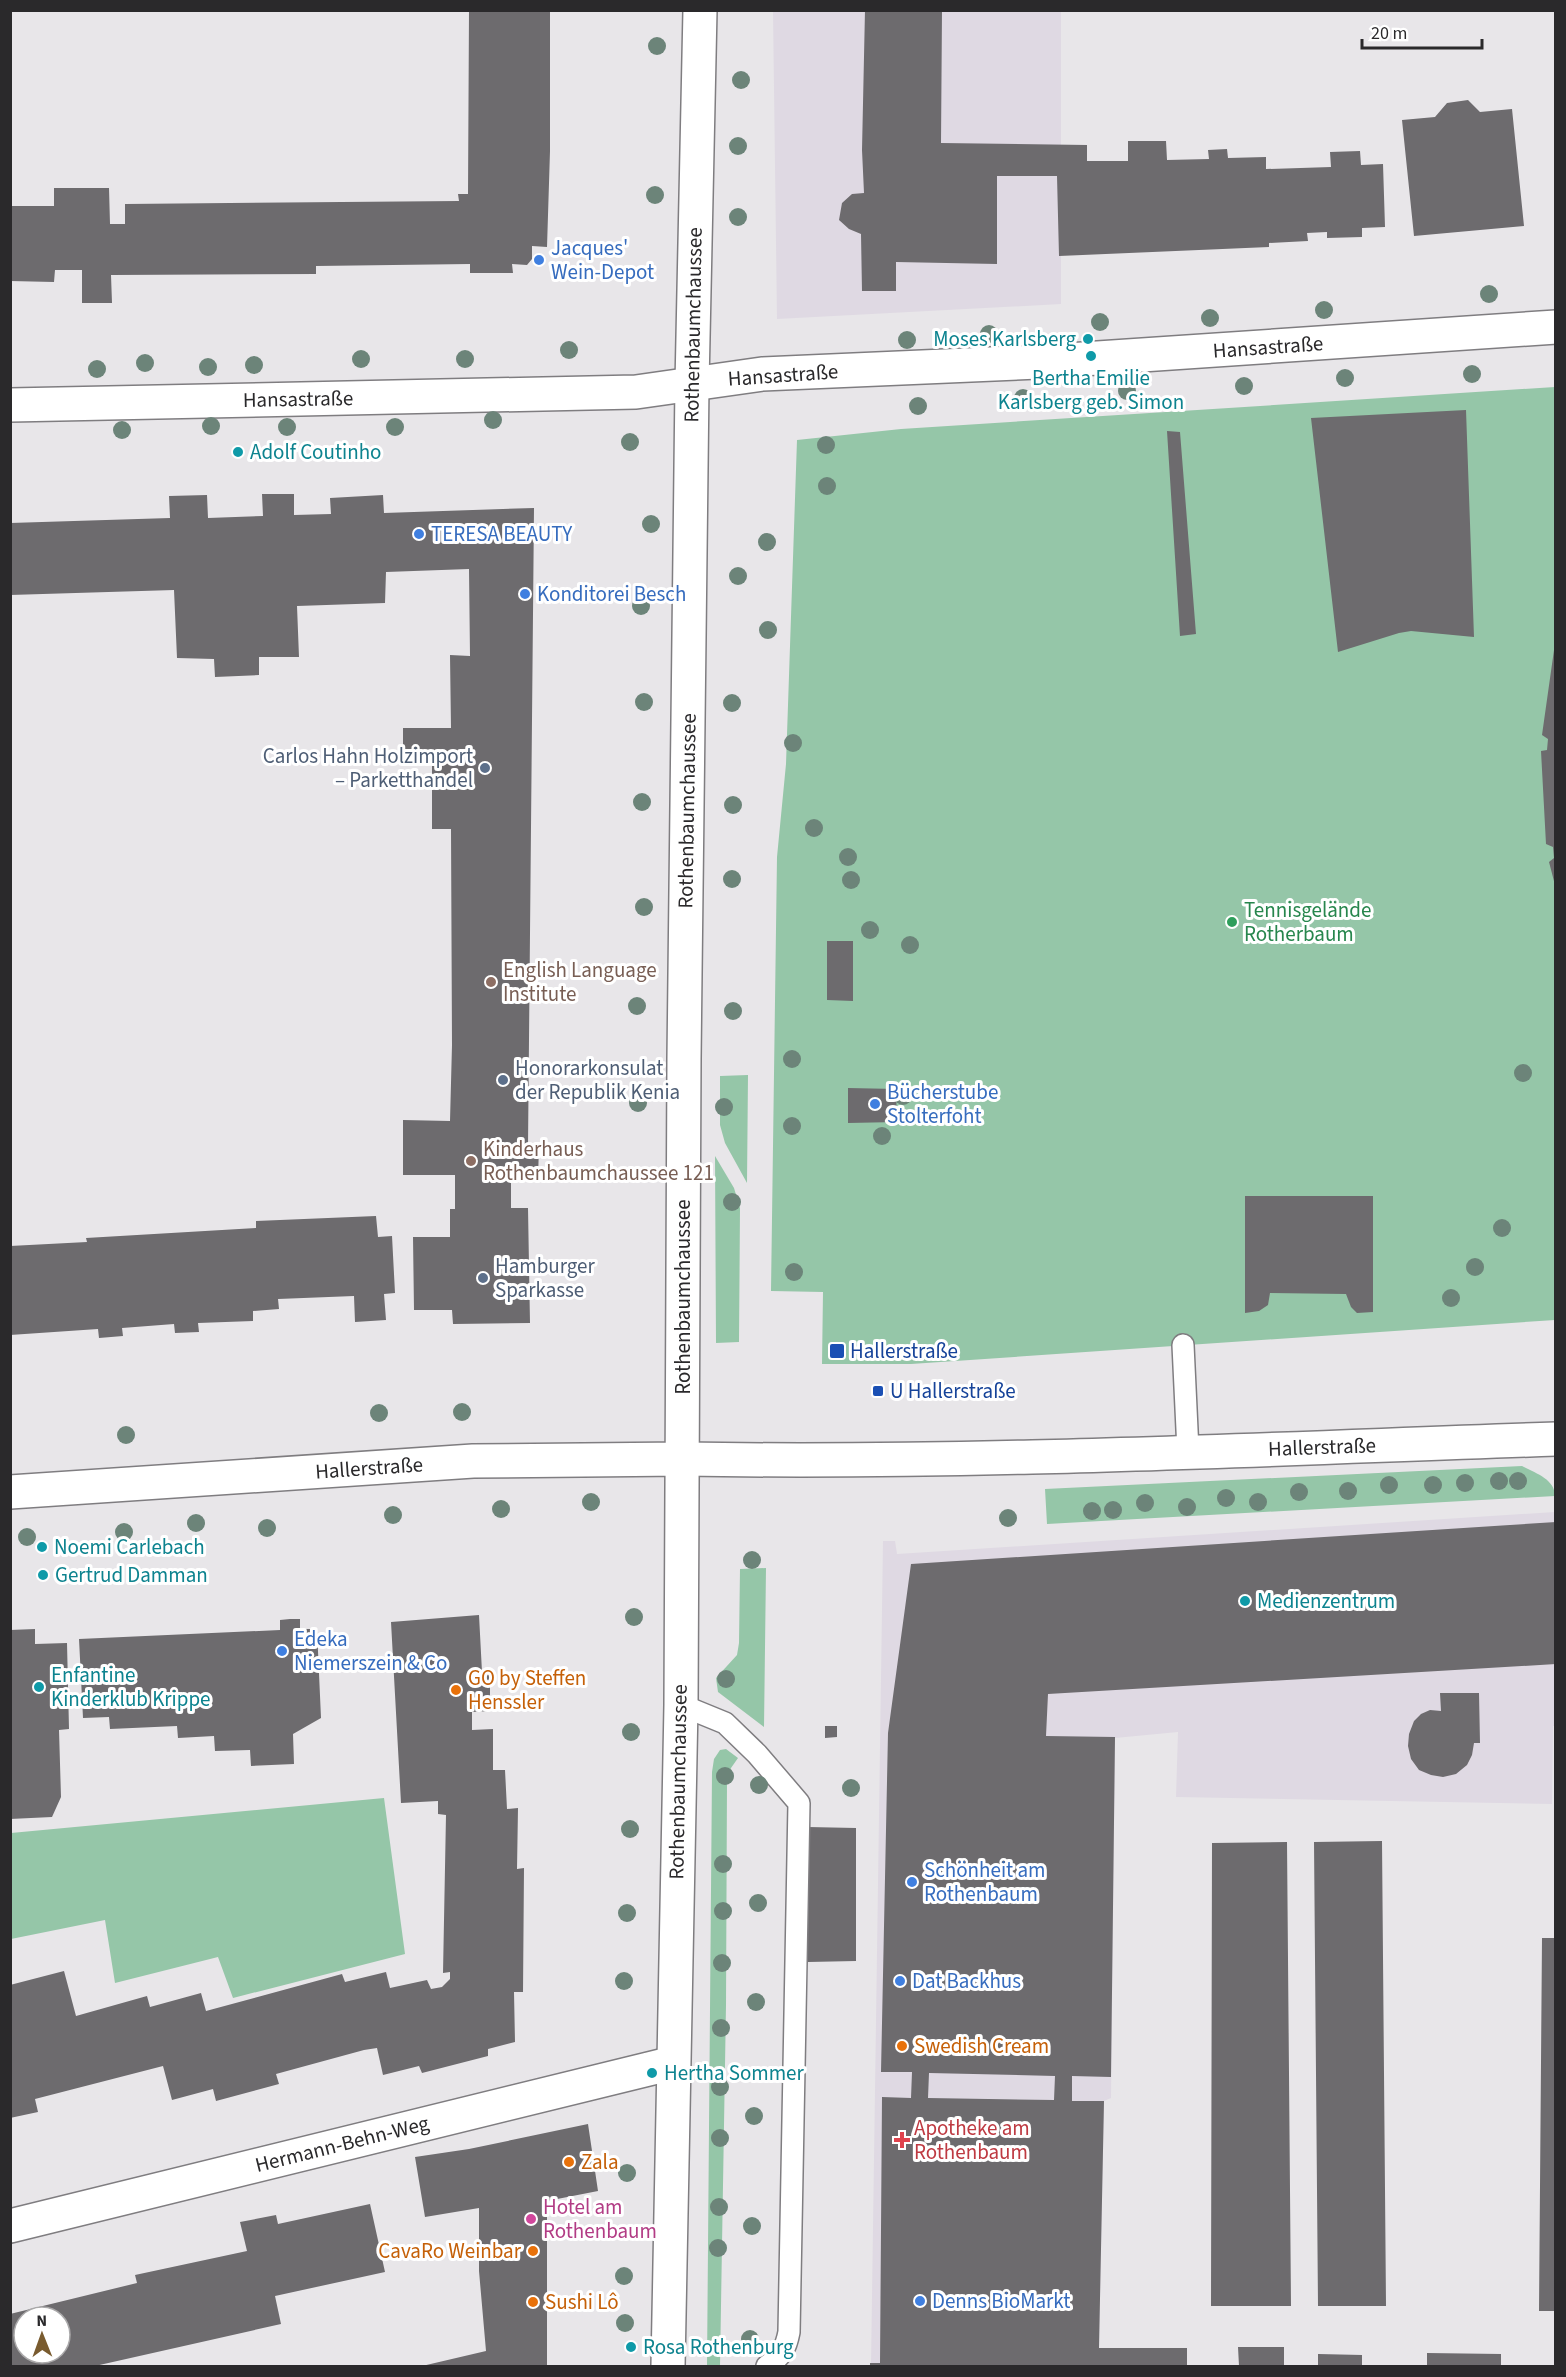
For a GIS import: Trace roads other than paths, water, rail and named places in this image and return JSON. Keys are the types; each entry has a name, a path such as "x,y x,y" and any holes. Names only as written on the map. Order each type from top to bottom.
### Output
{"street":[{"name":"Rothenbaumchaussee","path":"668,2367 681,1705 684,1059 692,384 700,10"},
{"name":"Hansastraße","path":"10,405 636,392 762,374 1038,362 1556,327"},
{"name":"Hallerstraße","path":"10,1492 473,1461 683,1459 791,1461 1556,1439"},
{"name":"Hermann-Behn-Weg","path":"10,2226 673,2063"}],"lane":[{"path":"1183,1345 1188,1451"},
{"path":"681,1705 725,1723 757,1754 799,1803 789,2332 786,2347 776,2360 766,2367"}],"place":[{"name":"Jacques' Wein-Depot","path":"539,260"},
{"name":"Moses Karlsberg","path":"1088,339"},
{"name":"Bertha Emilie Karlsberg geb. Simon","path":"1091,356"},
{"name":"Adolf Coutinho","path":"238,452"},
{"name":"TERESA BEAUTY","path":"419,534"},
{"name":"Konditorei Besch","path":"525,594"},
{"name":"Carlos Hahn Holzimport – Parketthandel","path":"485,768"},
{"name":"Tennisgelände Rotherbaum","path":"1232,922"},
{"name":"English Language Institute","path":"491,982"},
{"name":"Honorarkonsulat der Republik Kenia","path":"503,1080"},
{"name":"Bücherstube Stolterfoht","path":"875,1104"},
{"name":"Kinderhaus Rothenbaumchaussee 121","path":"471,1161"},
{"name":"Hamburger Sparkasse","path":"483,1278"},
{"name":"Hallerstraße","path":"837,1351"},
{"name":"U Hallerstraße","path":"878,1391"},
{"name":"Noemi Carlebach","path":"42,1547"},
{"name":"Gertrud Damman","path":"43,1575"},
{"name":"Medienzentrum","path":"1245,1601"},
{"name":"Edeka Niemerszein & Co","path":"282,1651"},
{"name":"Enfantine Kinderklub Krippe","path":"39,1687"},
{"name":"GO by Steffen Henssler","path":"456,1690"},
{"name":"Schönheit am Rothenbaum","path":"912,1882"},
{"name":"Dat Backhus","path":"900,1981"},
{"name":"Swedish Cream","path":"902,2046"},
{"name":"Hertha Sommer","path":"652,2073"},
{"name":"Apotheke am Rothenbaum","path":"902,2140"},
{"name":"Zala","path":"569,2162"},
{"name":"Hotel am Rothenbaum","path":"531,2219"},
{"name":"CavaRo Weinbar","path":"533,2251"},
{"name":"Denns BioMarkt","path":"920,2301"},
{"name":"Sushi Lô","path":"533,2302"},
{"name":"Rosa Rothenburg","path":"631,2347"}]}
